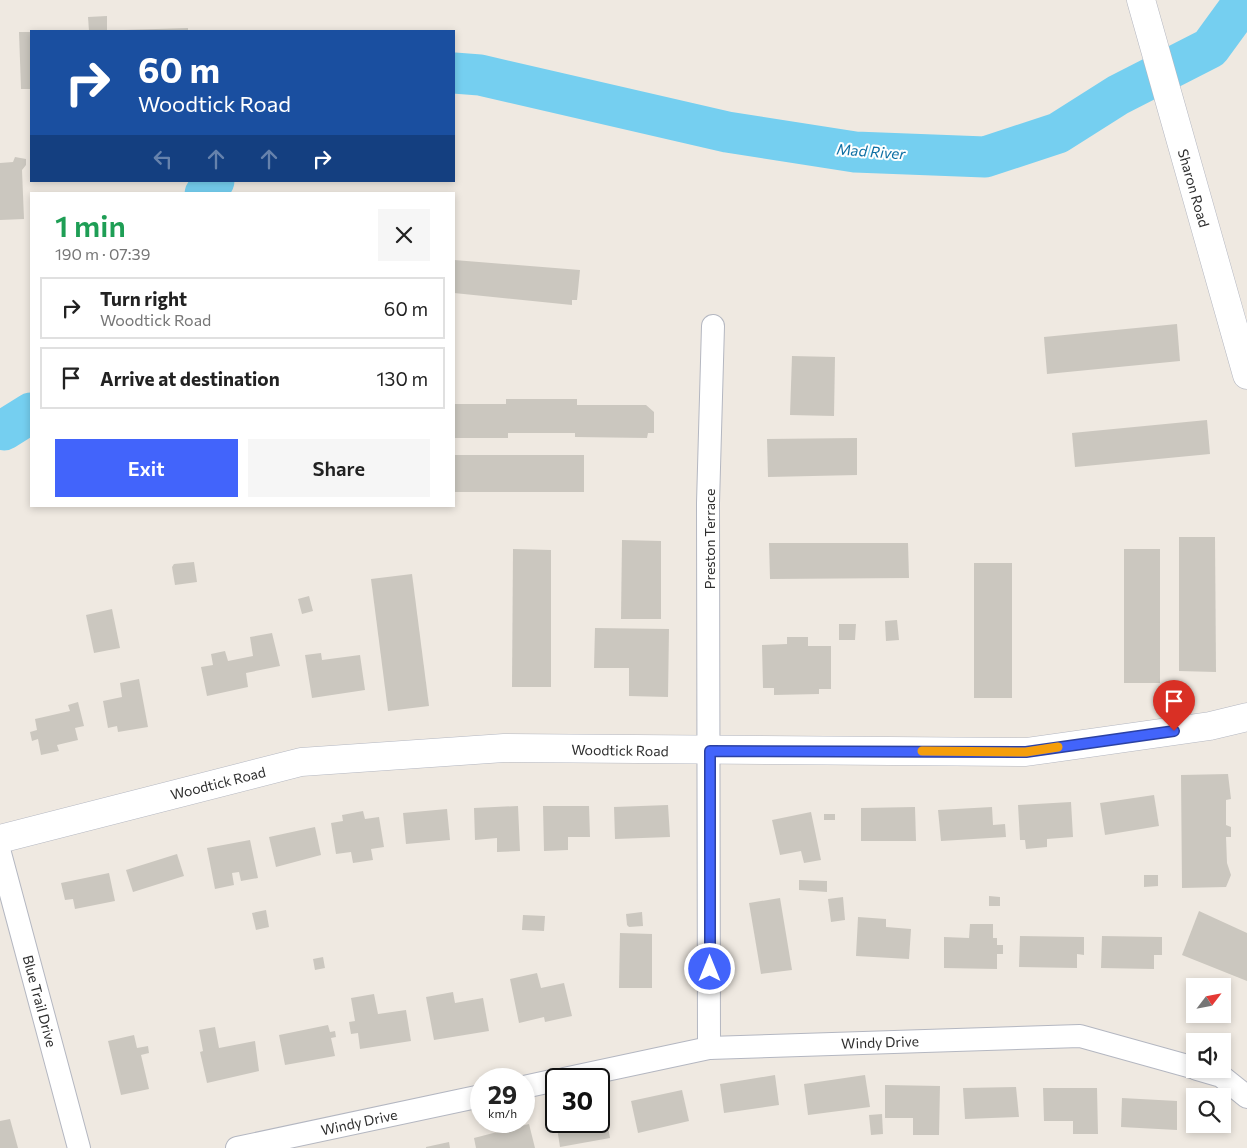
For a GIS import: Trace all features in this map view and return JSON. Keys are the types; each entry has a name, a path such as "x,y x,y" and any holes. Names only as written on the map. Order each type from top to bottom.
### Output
{"main road":[{"name":"Sharon Road","path":"1141,0 1169,105 1247,375"},
{"name":"Woodtick Road","path":"0,839 301,762 504,748 1026,752 1210,726 1247,717"}],"street":[{"name":"Preston Terrace","path":"710,1048 708,503 713,326"},
{"name":"Blue Trail Drive","path":"0,853 79,1148"},
{"name":"Windy Drive","path":"610,1069 710,1048 1080,1036 1186,1065"},
{"name":"Windy Drive","path":"1223,1078 1247,1097"},
{"name":"Windy Drive","path":"237,1148 470,1098"}],"building":[{"path":"107,16 107,30 89,30 88,17"},
{"path":"188,28 188,30 124,30"},
{"path":"19,32 30,32 30,89 21,89"},
{"path":"15,157 26,159 26,165 22,170 24,219 0,220 0,163 13,162"},
{"path":"455,260 580,270 577,300 572,300 572,305 455,293"},
{"path":"1177,324 1180,361 1047,374 1044,337"},
{"path":"792,356 835,357 834,416 790,415"},
{"path":"506,399 577,399 577,405 646,405 654,412 654,433 648,433 647,438 575,437 575,433 508,433 508,438 455,438 455,404 506,404"},
{"path":"1207,420 1210,454 1075,467 1072,433"},
{"path":"857,438 857,475 768,477 767,439"},
{"path":"455,455 584,455 584,492 455,492"},
{"path":"1179,537 1215,537 1216,672 1179,671"},
{"path":"622,540 661,541 661,619 621,619"},
{"path":"769,543 908,543 909,578 770,579"},
{"path":"513,549 551,550 551,687 512,687"},
{"path":"1124,549 1160,549 1160,683 1124,683"},
{"path":"194,562 197,582 175,585 172,567 174,564"},
{"path":"974,563 1012,563 1012,698 974,698"},
{"path":"412,574 429,706 388,711 371,579"},
{"path":"309,596 313,611 302,614 298,599"},
{"path":"112,609 120,648 94,653 86,615"},
{"path":"897,620 899,640 886,641 885,621"},
{"path":"839,624 856,624 855,640 839,640"},
{"path":"595,628 669,629 668,697 629,696 629,668 594,668"},
{"path":"272,633 280,666 246,673 248,687 207,696 201,667 213,665 211,654 225,651 228,661 253,656 250,637"},
{"path":"787,637 808,637 808,646 831,646 831,689 819,689 819,694 774,695 774,688 763,688 762,645 787,644"},
{"path":"321,653 322,660 360,655 365,690 312,698 305,655"},
{"path":"139,679 148,727 118,732 117,726 108,728 103,701 122,697 120,683"},
{"path":"78,702 84,726 75,728 78,740 57,745 59,751 41,755 38,739 32,741 30,732 37,730 35,719 70,711 68,705"},
{"path":"1228,774 1231,799 1226,800 1226,825 1231,827 1231,837 1226,837 1227,863 1231,875 1226,887 1182,888 1181,775"},
{"path":"1154,795 1159,826 1105,835 1100,803"},
{"path":"1071,802 1073,837 1047,839 1047,847 1026,849 1025,840 1020,840 1018,805"},
{"path":"668,805 670,837 615,839 614,807"},
{"path":"518,806 520,851 497,852 497,838 475,840 474,808"},
{"path":"543,806 589,806 590,837 568,837 568,850 544,851"},
{"path":"915,807 916,841 861,841 861,808"},
{"path":"992,807 993,825 1005,824 1006,837 941,841 938,810"},
{"path":"447,809 450,840 406,844 403,813"},
{"path":"363,811 365,819 379,817 384,847 371,849 373,860 353,863 351,852 336,854 331,823 343,821 342,815"},
{"path":"811,812 821,860 804,863 801,851 780,855 772,820"},
{"path":"824,814 835,814 835,820 824,820"},
{"path":"315,827 321,855 276,867 269,837"},
{"path":"250,840 258,878 241,881 239,872 232,873 234,885 215,889 207,848"},
{"path":"177,854 184,876 133,892 126,870"},
{"path":"109,873 115,901 75,909 73,899 65,900 61,883"},
{"path":"1144,875 1158,875 1158,886 1144,887"},
{"path":"799,880 827,881 827,892 799,890"},
{"path":"989,896 1000,897 1000,906 989,906"},
{"path":"843,897 845,920 831,922 828,899"},
{"path":"780,898 792,970 761,974 749,903"},
{"path":"266,910 269,927 256,930 252,913"},
{"path":"1199,911 1247,933 1247,981 1182,955"},
{"path":"642,912 643,926 629,927 627,925 626,914"},
{"path":"523,915 545,916 544,931 522,930"},
{"path":"858,917 886,919 886,927 911,929 909,959 856,956"},
{"path":"970,924 993,924 993,938 997,938 997,945 1003,945 1003,954 997,954 997,969 944,968 944,937 969,938"},
{"path":"620,933 652,934 652,988 619,988"},
{"path":"1020,936 1084,937 1084,955 1077,954 1077,968 1019,967"},
{"path":"1102,936 1162,937 1162,955 1154,955 1154,969 1101,968"},
{"path":"323,957 325,968 315,970 313,959"},
{"path":"537,973 541,988 564,983 572,1016 545,1022 544,1017 519,1023 510,979"},
{"path":"453,992 455,1003 483,998 489,1031 434,1040 426,997"},
{"path":"374,994 378,1014 406,1010 411,1041 360,1049 358,1033 351,1034 349,1022 355,1021 351,998"},
{"path":"328,1025 330,1032 335,1031 336,1037 331,1038 335,1056 285,1065 279,1035"},
{"path":"215,1027 219,1048 255,1041 259,1071 207,1083 200,1052 203,1051 199,1030"},
{"path":"134,1035 137,1048 148,1046 149,1053 141,1055 149,1089 121,1095 108,1041"},
{"path":"775,1075 779,1105 724,1113 720,1084"},
{"path":"865,1075 870,1107 808,1115 804,1084"},
{"path":"885,1085 940,1086 939,1135 913,1135 913,1118 885,1118"},
{"path":"1016,1087 1019,1117 965,1119 963,1088"},
{"path":"1043,1088 1097,1088 1098,1134 1073,1134 1073,1121 1044,1121"},
{"path":"682,1090 689,1121 638,1133 631,1101"},
{"path":"1122,1098 1177,1101 1177,1130 1121,1127"},
{"path":"882,1114 883,1134 871,1135 869,1115"},
{"path":"10,1119 18,1148 0,1148 0,1121"},
{"path":"494,1133 531,1133 535,1148 476,1148 474,1138"},
{"path":"558,1133 609,1133 610,1138 560,1147"},
{"path":"449,1142 450,1148 426,1148 426,1147"}],"waterway":[{"name":"Mad River","path":"455,73 480,75 727,132 855,152 985,157 1058,133 1118,95 1210,48 1245,0"},
{"name":"Mad River","path":"206,192 213,182"},
{"name":"Mad River","path":"0,429 4,430 30,414"}],"slow traffic":[{"path":"922,751 1026,752 1058,747"}],"route":[{"path":"710,969 710,751 1026,752 1174,731"}]}
